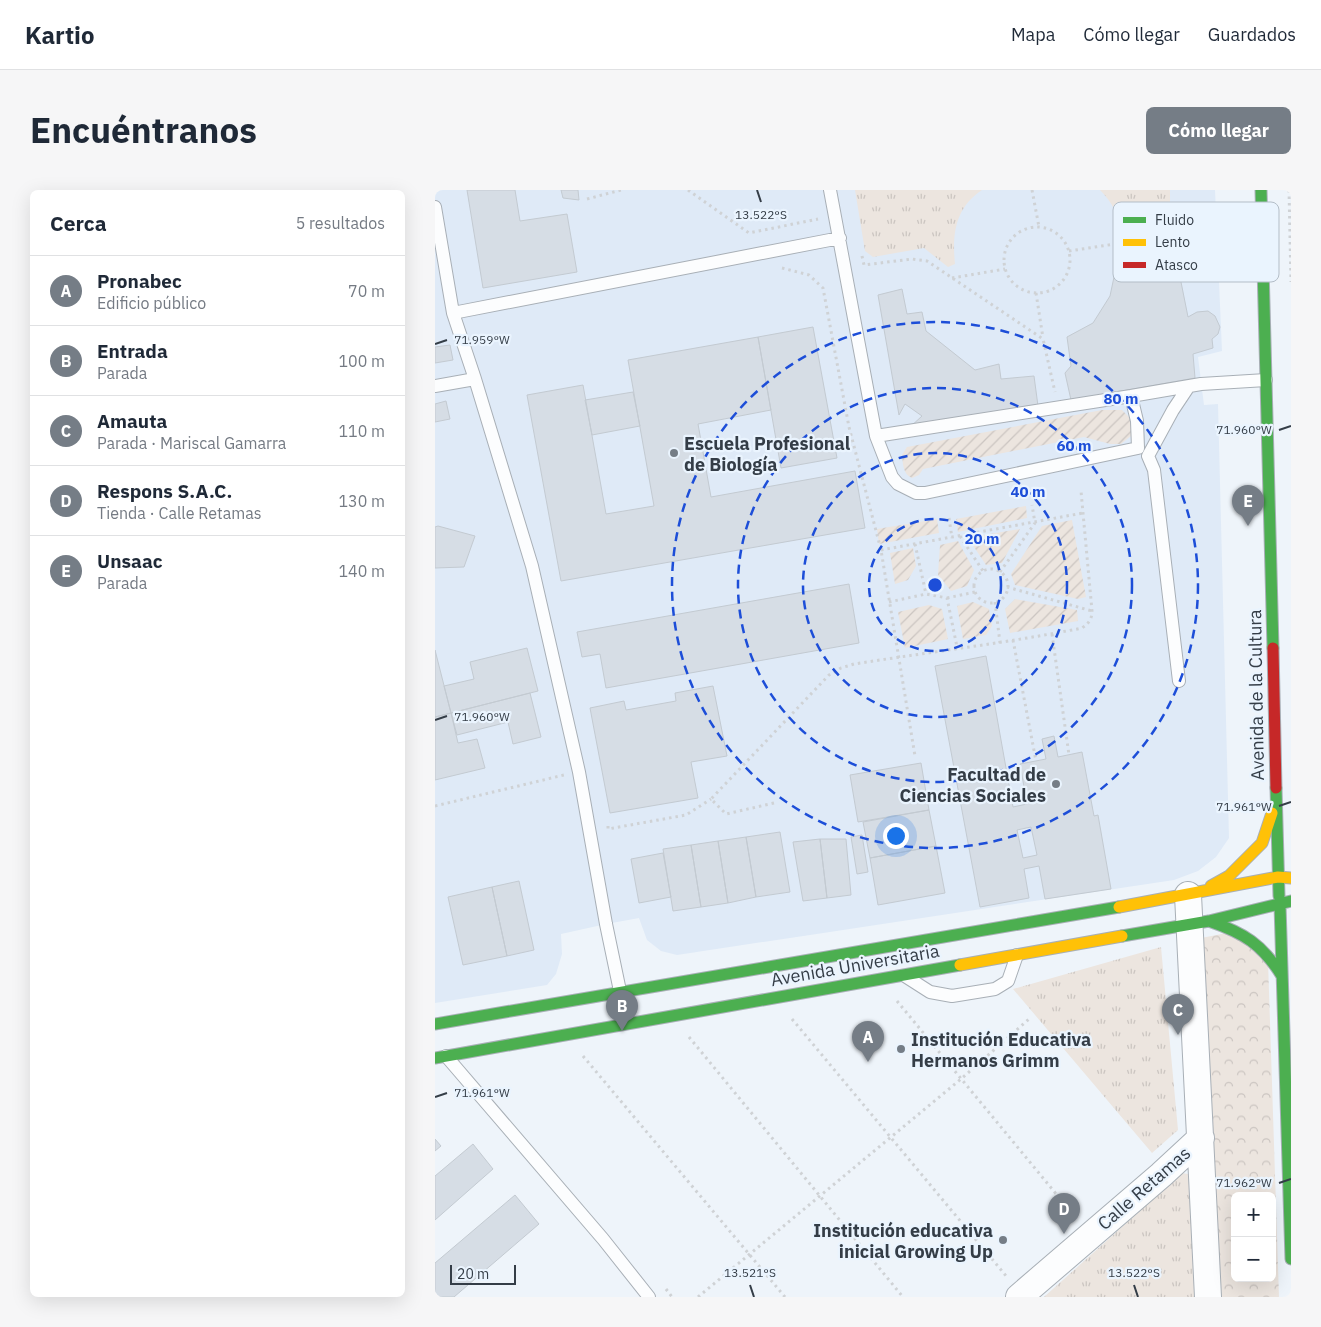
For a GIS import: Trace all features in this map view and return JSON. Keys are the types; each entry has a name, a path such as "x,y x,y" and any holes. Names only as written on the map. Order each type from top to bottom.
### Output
{"main road":[{"name":"Avenida de la Cultura","path":"1263,282 1278,877 1285,903 1282,976 1291,1259"},
{"path":"1190,895 1229,876 1261,844 1272,810 1276,784"},
{"name":"Avenida Universitaria","path":"438,1026 620,991 1190,895 1278,877 1291,878"},
{"name":"Avenida Universitaria","path":"441,1054 565,1034 625,1015 670,1015 1199,923 1285,903"},
{"path":"1199,923 1240,933 1258,944 1269,955 1282,976"},
{"path":"620,991 625,1015"}],"street":[{"path":"1190,895 1199,923 1201,1138 1208,1297"},
{"name":"Calle Retamas","path":"1021,1296 1201,1138"}],"lane":[{"path":"831,190 876,436 892,477 898,484 916,493 925,493 1138,448"},
{"path":"435,207 453,314 475,379 532,566 579,772 605,924 620,991"},
{"path":"453,314 840,238"},
{"path":"435,386 475,379"},
{"path":"876,436 1189,386 1266,380"},
{"path":"1148,456 1173,410 1189,386"},
{"path":"1131,396 1137,420 1138,448 1148,456 1154,470 1179,681"},
{"path":"903,975 930,992 953,996 995,989 1008,981 1017,955"},
{"path":"441,1054 603,1239 649,1297"}],"path":[{"path":"587,198 621,190"},
{"path":"688,190 749,233 820,218"},
{"path":"1033,190 1039,227"},
{"path":"1289,190 1291,282"},
{"path":"1039,227 1057,234 1065,242 1069,251 1068,272 1056,288 1046,292 1026,291 1017,286 1010,278 1006,269 1005,254 1011,240 1019,232 1028,228 1039,227"},
{"path":"1069,251 1113,244"},
{"path":"864,265 919,259 927,261 1043,339"},
{"path":"777,268 786,268 809,275 823,288 849,427 881,550 915,756"},
{"path":"952,278 1006,269"},
{"path":"1036,293 1043,339 1059,408"},
{"path":"608,829 686,815 711,799 829,675 841,668 854,664 957,647 1000,643 1082,628 1090,622 1093,611 1081,491"},
{"path":"1000,572 1035,523 1031,505"},
{"path":"881,550 1083,513"},
{"path":"949,518 952,538"},
{"path":"960,536 983,571"},
{"path":"915,544 926,594"},
{"path":"983,571 1000,572 1005,576 1008,583 1004,597 995,602 985,602 979,598 975,592 974,584 977,576 983,571"},
{"path":"1007,587 1093,611"},
{"path":"889,602 926,594 947,598 975,592"},
{"path":"947,598 957,647"},
{"path":"995,602 1000,643"},
{"path":"1052,634 1069,755"},
{"path":"1013,640 1036,761"},
{"path":"435,806 579,772"},
{"path":"711,799 726,814 774,803"},
{"path":"879,979 1091,1235"},
{"path":"773,997 891,1136 1021,1296"},
{"path":"670,1015 903,1297"},
{"path":"698,1297 961,1079 1029,1019"},
{"path":"565,1034 785,1297"}],"shaded area":[{"path":"435,190 1215,190 1216,202 1113,202 1113,282 1219,282 1222,351 1198,357 1204,405 1218,404 1229,838 1216,857 1198,871 1174,880 677,955 661,951 647,940 639,918 606,924 561,934 562,954 556,974 547,985 435,1003"}],"green space":[{"path":"855,190 982,190 966,205 957,222 954,242 955,264 948,267 924,248 873,257 865,251"},
{"path":"1100,190 1170,190 1170,202 1113,202 1113,208"},
{"path":"1102,410 1122,410 1132,420 1131,436 1121,444 1110,444 1084,437 923,469 919,475 912,478 904,469 902,455 907,447"},
{"path":"1026,506 1027,518 958,532 956,519"},
{"path":"937,519 939,533 879,544 877,529"},
{"path":"1072,520 1086,597 1078,599 1015,585 1011,574 1042,526"},
{"path":"1020,529 1002,563 986,565 970,541 972,537"},
{"path":"958,541 974,570 967,586 951,591 938,575 940,545"},
{"path":"913,548 916,566 908,580 895,584 890,553"},
{"path":"1015,599 1077,610 1078,621 1010,633 1005,609"},
{"path":"973,602 989,609 992,626 986,635 963,639 957,606"},
{"path":"929,605 942,609 948,639 905,648 898,612"},
{"path":"1232,932 1268,961 1276,1192 1231,1192 1231,1282 1276,1282 1276,1205 1279,1297 1216,1297 1196,939"},
{"path":"1161,947 1178,1130 1152,1153 1013,989"},
{"path":"1182,1173 1194,1175 1202,1297 1044,1297"}],"building":[{"path":"467,190 515,190 520,221 567,214 577,272 483,288"},
{"path":"561,190 578,190 579,200 563,198"},
{"path":"1113,282 1181,282 1188,317 1197,312 1208,311 1215,316 1220,327 1218,334 1212,339 1213,348 1193,354 1195,378 1071,400 1065,373 1071,366 1067,337 1093,323 1110,296"},
{"path":"902,289 907,314 922,312 926,331 975,370 999,364 1001,379 1034,376 1038,406 909,428 922,416 905,404 899,415 878,295"},
{"path":"813,327 837,458 781,468 758,337"},
{"name":"Escuela Profesional de Biología","path":"758,337 771,410 698,424 711,497 855,471 865,528 561,581 527,395 583,385 606,514 654,506 628,360"},
{"path":"450,345 453,360 435,363 435,347"},
{"path":"633,392 640,426 592,435 585,400"},
{"path":"446,401 450,419 435,422 435,404"},
{"path":"438,526 475,536 464,567 435,568 435,527"},
{"path":"849,584 859,643 606,688 600,654 582,657 577,632"},
{"path":"527,648 538,691 451,713 444,686 474,679 470,662"},
{"path":"435,650 451,713 435,717"},
{"name":"Facultad de Ciencias Sociales","path":"986,656 1013,807 1027,804 1020,764 1046,759 1042,739 1054,736 1058,757 1082,752 1094,816 1098,815 1111,889 1045,899 1039,866 1024,869 1029,898 980,907 935,666","holes":["1031,827 1037,855 1023,858 1017,830"]},
{"path":"713,686 727,756 691,762 698,798 610,813 590,708 624,701 626,710 676,701 675,693"},
{"path":"530,693 541,737 513,744 508,722 457,735 451,713"},
{"path":"451,713 458,743 477,739 485,768 435,780 435,717"},
{"path":"921,763 929,810 858,822 850,775"},
{"path":"929,810 936,846 870,858 863,822"},
{"path":"780,832 790,892 756,897 746,837"},
{"path":"862,835 868,872 857,874 851,837"},
{"path":"746,837 756,897 728,903 718,841"},
{"path":"820,839 827,898 803,901 793,842"},
{"path":"820,839 846,839 851,895 827,898"},
{"path":"718,841 728,903 701,907 691,845"},
{"path":"691,845 701,907 673,911 663,849"},
{"path":"936,846 945,893 878,905 870,858"},
{"path":"663,853 671,897 639,903 631,859"},
{"path":"519,881 534,950 507,956 492,887"},
{"path":"492,887 507,956 463,965 448,897"},
{"path":"435,1139 441,1146 435,1151"},
{"path":"473,1144 493,1169 435,1220 435,1176"},
{"path":"515,1195 539,1224 454,1297 435,1297 435,1263"}],"traffic: fast":[{"path":"1261,190 1261,202"},
{"path":"1263,282 1273,648"},
{"path":"1276,788 1279,896"},
{"path":"1122,936 1209,921 1291,901"},
{"path":"1280,905 1291,1259"},
{"path":"435,1024 1119,907"},
{"path":"1209,921 1232,930 1251,941 1275,965 1282,976"},
{"path":"435,1058 960,965"}],"traffic: slow":[{"path":"1211,886 1229,876 1262,843 1272,813"},
{"path":"1119,907 1278,877 1291,878"},
{"path":"960,965 1122,936"}],"traffic: jam":[{"path":"1273,648 1276,788"}],"place":[{"name":"Escuela Profesional de Biología","path":"674,453"},
{"name":"Unsaac","path":"1248,526"},
{"name":"Facultad de Ciencias Sociales","path":"1056,784"},
{"name":"Entrada","path":"622,1031"},
{"name":"Amauta","path":"1178,1035"},
{"name":"Institución Educativa Hermanos Grimm","path":"901,1049"},
{"name":"Pronabec","path":"868,1062"},
{"name":"Respons S.A.C.","path":"1064,1234"},
{"name":"Institución educativa inicial Growing Up","path":"1003,1240"}]}
